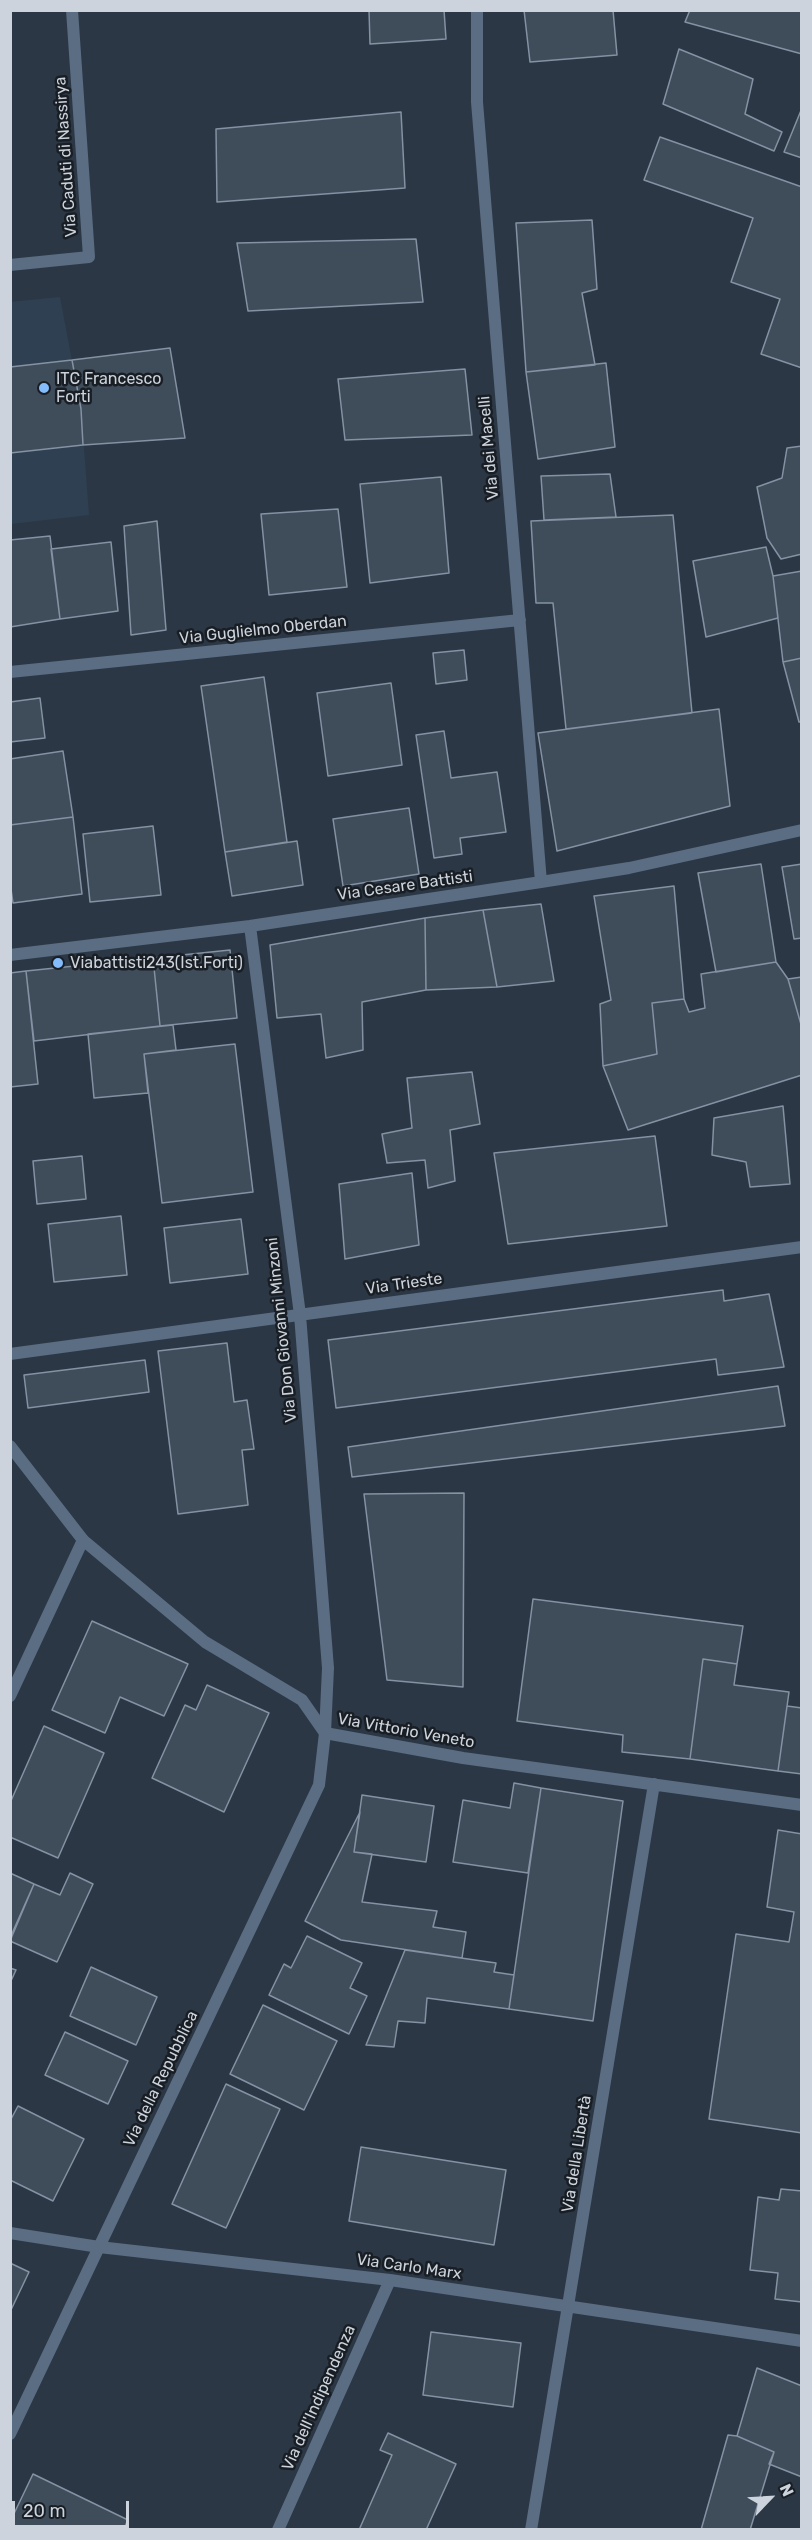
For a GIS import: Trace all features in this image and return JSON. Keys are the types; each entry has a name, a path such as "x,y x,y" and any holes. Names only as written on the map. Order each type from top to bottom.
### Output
{"street":[{"name":"Via Caduti di Nassirya","path":"10,265 90,257 72,10"},
{"name":"Via dei Macelli","path":"477,10 477,102 541,882"},
{"name":"Via Guglielmo Oberdan","path":"10,672 520,620"},
{"name":"Via Cesare Battisti","path":"10,955 250,926 541,882 629,868 801,830"},
{"name":"Via Don Giovanni Minzoni","path":"250,926 300,1315 328,1668 325,1733"},
{"name":"Via Trieste","path":"10,1354 801,1247"},
{"name":"Via Vittorio Veneto","path":"10,1446 83,1540 205,1642 302,1700 325,1733 463,1758 801,1805"},
{"path":"10,1696 83,1540"},
{"name":"Via della Repubblica","path":"10,2434 319,1785 325,1733"},
{"name":"Via della Libertà","path":"531,2529 654,1784"},
{"name":"Via Carlo Marx","path":"10,2233 99,2247 390,2280 801,2342"},
{"name":"Via dell'Indipendenza","path":"278,2529 390,2280"}],"shaded area":[{"path":"60,297 81,409 89,515 11,524 10,302"}],"building":[{"path":"369,10 444,10 446,39 370,44"},
{"path":"524,10 613,10 617,55 530,62"},
{"path":"690,10 802,10 802,54 685,22"},
{"path":"679,49 753,79 745,114 782,132 774,151 663,104"},
{"path":"802,108 802,158 784,152"},
{"path":"401,112 405,188 217,202 216,129"},
{"path":"660,137 802,187 802,368 761,354 780,299 731,282 753,218 644,180"},
{"path":"592,220 597,289 582,293 595,365 526,372 516,223"},
{"path":"416,239 423,302 248,311 237,243"},
{"path":"170,348 185,438 83,445 81,409 72,360"},
{"name":"ITC Francesco Forti","path":"72,360 81,409 83,445 10,453 10,367"},
{"path":"606,363 615,447 538,459 526,372"},
{"path":"465,369 472,435 345,440 338,379"},
{"path":"802,446 802,554 781,559 767,538 757,487 782,478 787,448"},
{"path":"610,474 616,517 544,520 541,476"},
{"path":"441,477 449,573 370,583 360,484"},
{"path":"338,509 347,587 269,595 261,514"},
{"path":"673,515 692,713 566,729 553,603 536,603 531,521"},
{"path":"157,521 166,630 131,635 124,526"},
{"path":"50,536 60,619 10,627 10,540"},
{"path":"111,542 118,611 60,619 51,549"},
{"path":"766,547 773,576 778,618 706,637 693,561"},
{"path":"802,571 802,658 783,662 773,576"},
{"path":"464,650 467,680 436,684 433,653"},
{"path":"802,658 802,722 799,722 783,662"},
{"path":"264,677 287,842 225,852 201,686"},
{"path":"391,683 402,765 328,776 317,693"},
{"path":"40,698 45,738 10,742 10,702"},
{"path":"719,709 730,806 557,851 538,733"},
{"path":"444,731 451,778 497,772 506,832 460,838 462,854 434,858 416,735"},
{"path":"63,751 73,817 10,825 10,759"},
{"path":"409,808 419,874 343,886 333,819"},
{"path":"73,817 82,894 13,903 10,882 10,825"},
{"path":"153,826 161,895 90,902 83,834"},
{"path":"297,841 303,885 232,896 225,852"},
{"path":"761,864 776,962 716,972 698,873"},
{"path":"802,864 802,938 794,939 782,867"},
{"path":"674,886 684,999 652,1003 657,1054 603,1066 600,1004 611,1000 594,896"},
{"path":"541,904 554,981 497,987 483,910"},
{"path":"483,910 497,987 426,990 425,918"},
{"path":"425,918 426,990 362,1002 363,1050 326,1058 321,1014 277,1018 270,945"},
{"path":"230,950 237,1018 160,1026 153,958"},
{"path":"153,958 160,1026 34,1041 26,971"},
{"path":"776,962 788,979 802,1028 802,1075 628,1130 603,1066 657,1054 652,1003 684,999 689,1012 705,1008 701,974"},
{"path":"26,971 38,1084 10,1087 10,973"},
{"path":"802,977 802,1028 788,979"},
{"path":"173,1025 176,1050 144,1054 148,1093 94,1098 88,1034"},
{"path":"235,1044 253,1192 162,1203 144,1054"},
{"path":"472,1072 480,1124 450,1130 455,1181 428,1188 425,1160 387,1163 382,1134 412,1128 407,1078"},
{"path":"783,1106 790,1184 750,1187 746,1162 712,1155 714,1118"},
{"path":"655,1136 667,1226 508,1244 494,1153"},
{"path":"82,1156 86,1199 37,1204 33,1161"},
{"path":"412,1173 419,1245 345,1259 339,1184"},
{"path":"121,1216 127,1275 54,1282 48,1224"},
{"path":"241,1219 248,1274 170,1283 164,1228"},
{"path":"723,1290 724,1301 769,1294 784,1367 718,1375 716,1359 336,1408 328,1340"},
{"path":"227,1343 234,1402 247,1400 254,1449 242,1450 248,1505 178,1514 158,1351"},
{"path":"145,1360 149,1392 28,1408 24,1375"},
{"path":"778,1386 785,1426 352,1477 348,1447"},
{"path":"464,1493 463,1687 387,1680 364,1494"},
{"path":"533,1599 743,1626 737,1664 703,1659 690,1759 622,1752 623,1735 517,1721"},
{"path":"92,1621 188,1664 164,1716 120,1697 105,1733 52,1710"},
{"path":"703,1659 737,1664 734,1685 789,1692 778,1771 690,1759"},
{"path":"207,1685 269,1713 224,1812 152,1778 185,1705 196,1710"},
{"path":"787,1706 802,1708 802,1774 778,1771"},
{"path":"44,1726 104,1753 58,1858 10,1837 10,1803"},
{"path":"514,1783 541,1788 528,1873 453,1862 463,1800 510,1808"},
{"path":"541,1788 623,1801 593,2021 509,2009"},
{"path":"362,1795 434,1806 426,1862 354,1852"},
{"path":"360,1812 354,1852 372,1854 362,1902 437,1911 433,1927 466,1932 462,1958 341,1940 305,1921"},
{"path":"778,1830 802,1834 802,2133 709,2119 736,1934 789,1942 794,1912 767,1907"},
{"path":"10,1873 34,1884 10,1938"},
{"path":"70,1873 93,1884 57,1962 10,1941 34,1884 60,1895"},
{"path":"307,1936 362,1963 350,1988 367,1996 349,2034 269,1995 284,1964 291,1968"},
{"path":"405,1950 496,1963 494,1972 514,1975 509,2009 427,1998 425,2023 398,2021 394,2047 366,2045"},
{"path":"91,1967 157,1997 136,2045 70,2016"},
{"path":"10,1968 16,1970 10,1983"},
{"path":"263,2005 337,2041 304,2110 230,2074"},
{"path":"65,2032 128,2061 108,2104 45,2075"},
{"path":"226,2084 280,2109 226,2228 172,2204"},
{"path":"18,2106 84,2139 53,2201 10,2180 10,2121"},
{"path":"361,2147 506,2170 494,2245 349,2221"},
{"path":"781,2189 802,2191 802,2302 775,2299 778,2273 750,2270 758,2197 779,2200"},
{"path":"10,2263 29,2272 10,2312"},
{"path":"431,2332 521,2343 513,2407 423,2395"},
{"path":"757,2368 802,2386 802,2477 769,2464 774,2452 737,2436"},
{"path":"388,2433 456,2464 426,2530 359,2530 392,2455 380,2450"},
{"path":"728,2435 737,2436 774,2452 750,2530 701,2530"},
{"path":"33,2474 128,2520 123,2530 10,2530 10,2522"}],"place":[{"name":"ITC Francesco Forti","path":"44,388"},
{"name":"Viabattisti243(Ist.Forti)","path":"58,963"}]}
